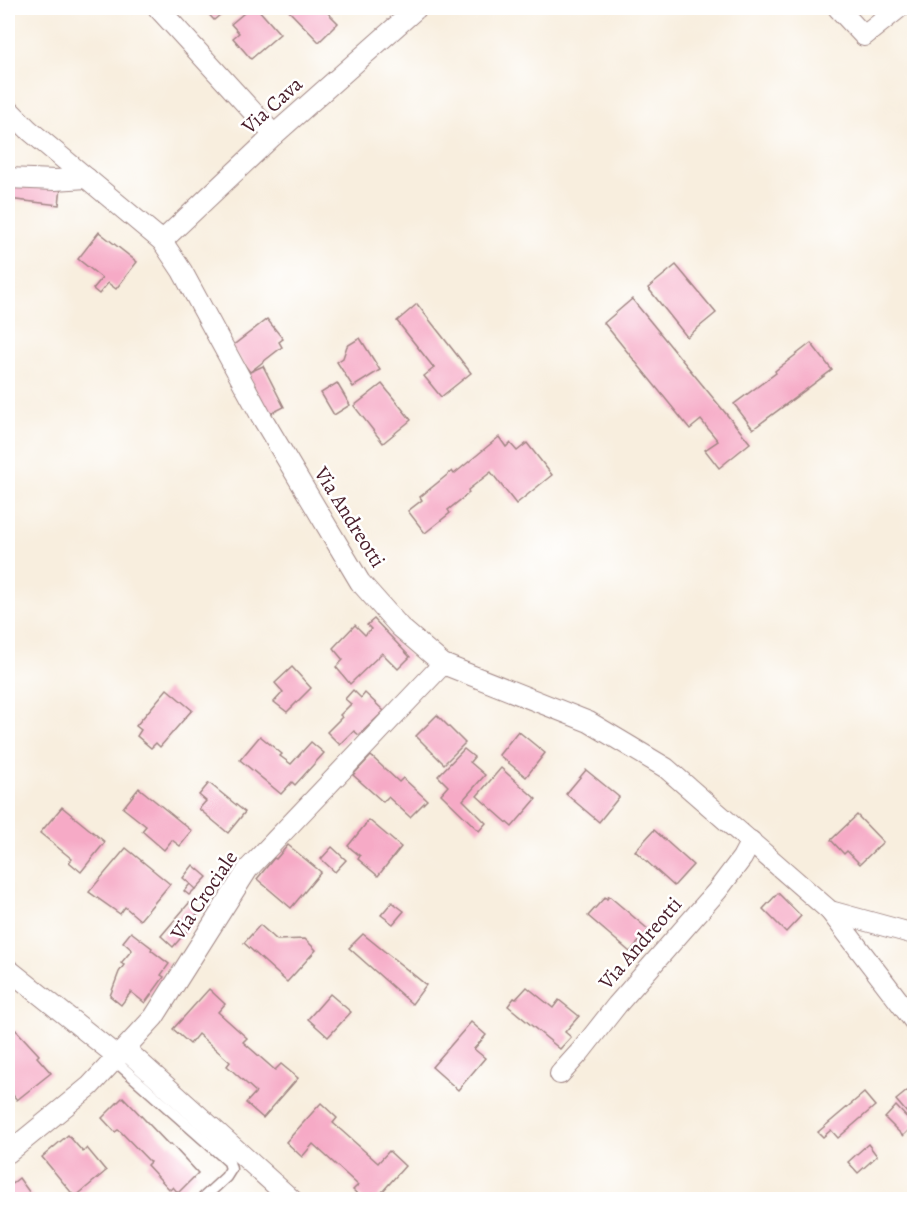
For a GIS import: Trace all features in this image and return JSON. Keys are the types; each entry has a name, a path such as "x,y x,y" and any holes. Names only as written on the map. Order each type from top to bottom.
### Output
{"street":[{"path":"158,8 274,135"},
{"name":"Via Cava","path":"162,241 274,135 417,8"},
{"path":"838,8 864,36 899,8"},
{"name":"Via Andreotti","path":"8,109 29,130 162,241 182,271 261,416 360,582 400,627 443,664 589,722 666,768 830,911 915,934"},
{"path":"8,178 56,180 87,178"},
{"name":"Via Crociale","path":"8,1153 90,1086 154,1017 248,869 443,664"},
{"name":"Via Andreotti","path":"560,1074 717,891 742,858 751,841"},
{"path":"830,911 915,1021"},
{"path":"8,969 119,1055 292,1200"}],"lane":[{"path":"119,1055 229,1162 231,1169 226,1177 201,1200"}],"building":[{"path":"205,8 228,8 214,20"},
{"path":"250,8 257,8 280,34 251,59 233,38 239,33 231,24"},
{"path":"293,8 323,8 338,23 319,42 289,11"},
{"path":"8,183 61,187 59,205 8,199"},
{"path":"99,232 137,262 116,289 108,283 99,294 93,289 102,278 78,259"},
{"path":"676,265 716,313 687,337 648,288"},
{"path":"632,299 750,443 719,468 705,450 718,441 701,420 690,429 604,323"},
{"path":"417,304 471,373 441,397 424,376 434,368 397,321"},
{"path":"267,319 283,339 279,342 282,347 250,372 231,347"},
{"path":"360,338 380,370 353,387 337,362 343,358 347,346"},
{"path":"811,343 832,370 753,429 734,404"},
{"path":"263,366 284,407 268,415 247,374"},
{"path":"337,383 350,405 334,415 321,393"},
{"path":"382,384 411,420 383,443 354,406"},
{"path":"499,437 506,447 510,443 517,451 527,443 552,475 516,504 491,472 468,490 469,493 448,510 450,513 425,533 408,511 422,500 420,497 452,471 454,474"},
{"path":"374,619 410,657 398,669 382,653 350,684 336,667 343,660 333,648 355,625 365,635 371,629 367,625"},
{"path":"292,667 311,688 287,712 274,702 283,692 275,683"},
{"path":"167,689 192,710 160,747 156,743 151,748 137,736 141,730 136,726"},
{"path":"353,690 361,698 365,693 384,711 359,735 354,731 340,745 327,732 351,704 345,699"},
{"path":"437,715 465,743 444,764 416,736"},
{"path":"518,731 545,753 526,777 499,755"},
{"path":"260,736 291,764 311,742 324,753 295,785 292,782 281,794 240,760"},
{"path":"464,749 474,757 470,762 485,775 463,800 486,823 479,831 441,794 448,786 438,776"},
{"path":"371,756 399,782 403,778 427,800 410,817 388,797 383,802 353,775"},
{"path":"501,768 536,799 512,827 477,796"},
{"path":"586,770 619,797 599,822 566,794"},
{"path":"209,783 245,812 228,833 199,809 206,801 199,795"},
{"path":"139,788 192,831 180,846 172,840 164,850 142,831 146,826 123,808"},
{"path":"62,807 105,842 81,872 69,862 72,859 40,833"},
{"path":"857,815 883,842 860,864 847,851 844,854 831,840"},
{"path":"369,820 401,847 378,876 358,859 360,856 348,846"},
{"path":"654,830 693,865 674,886 635,851"},
{"path":"288,845 321,872 291,908 257,879"},
{"path":"332,847 346,860 335,872 321,859"},
{"path":"126,848 170,884 140,920 125,907 120,914 89,892"},
{"path":"193,865 207,877 196,889 183,878"},
{"path":"190,884 195,889 189,895 184,891"},
{"path":"778,893 801,916 786,932 763,909"},
{"path":"609,896 649,930 630,952 588,916 605,897 607,899"},
{"path":"392,902 404,911 393,924 381,915"},
{"path":"189,903 199,912 189,923 192,925 173,947 161,936"},
{"path":"260,925 277,940 305,939 316,950 287,982 244,943"},
{"path":"131,932 169,964 161,975 164,977 145,1003 131,992 121,1005 110,996 124,965 121,963 132,950 123,942"},
{"path":"363,934 426,985 412,1004 349,948"},
{"path":"527,987 553,1008 559,1000 579,1016 565,1032 571,1037 560,1049 508,1006"},
{"path":"209,989 225,1004 218,1012 247,1038 243,1042 275,1070 281,1064 298,1078 263,1118 246,1103 256,1092 227,1066 230,1062 198,1034 190,1044 173,1029"},
{"path":"330,994 351,1012 328,1037 308,1019"},
{"path":"471,1022 486,1035 474,1049 485,1058 458,1090 432,1067"},
{"path":"16,1030 39,1055 37,1057 51,1073 17,1100 8,1089 8,1039"},
{"path":"907,1091 914,1100 914,1121 896,1100"},
{"path":"864,1093 875,1106 838,1138 831,1130 823,1137 818,1132"},
{"path":"123,1097 198,1173 178,1193 173,1187 170,1190 147,1165 150,1162 121,1132 118,1130 115,1132 102,1118"},
{"path":"321,1103 337,1118 333,1123 378,1163 389,1151 405,1166 375,1200 364,1200 353,1190 358,1185 313,1144 302,1157 286,1142"},
{"path":"896,1106 914,1125 903,1136 885,1118"},
{"path":"68,1135 83,1152 87,1148 106,1171 75,1197 42,1157"},
{"path":"868,1144 877,1156 858,1173 848,1162"},
{"path":"19,1178 35,1200 8,1200 8,1187"}]}
